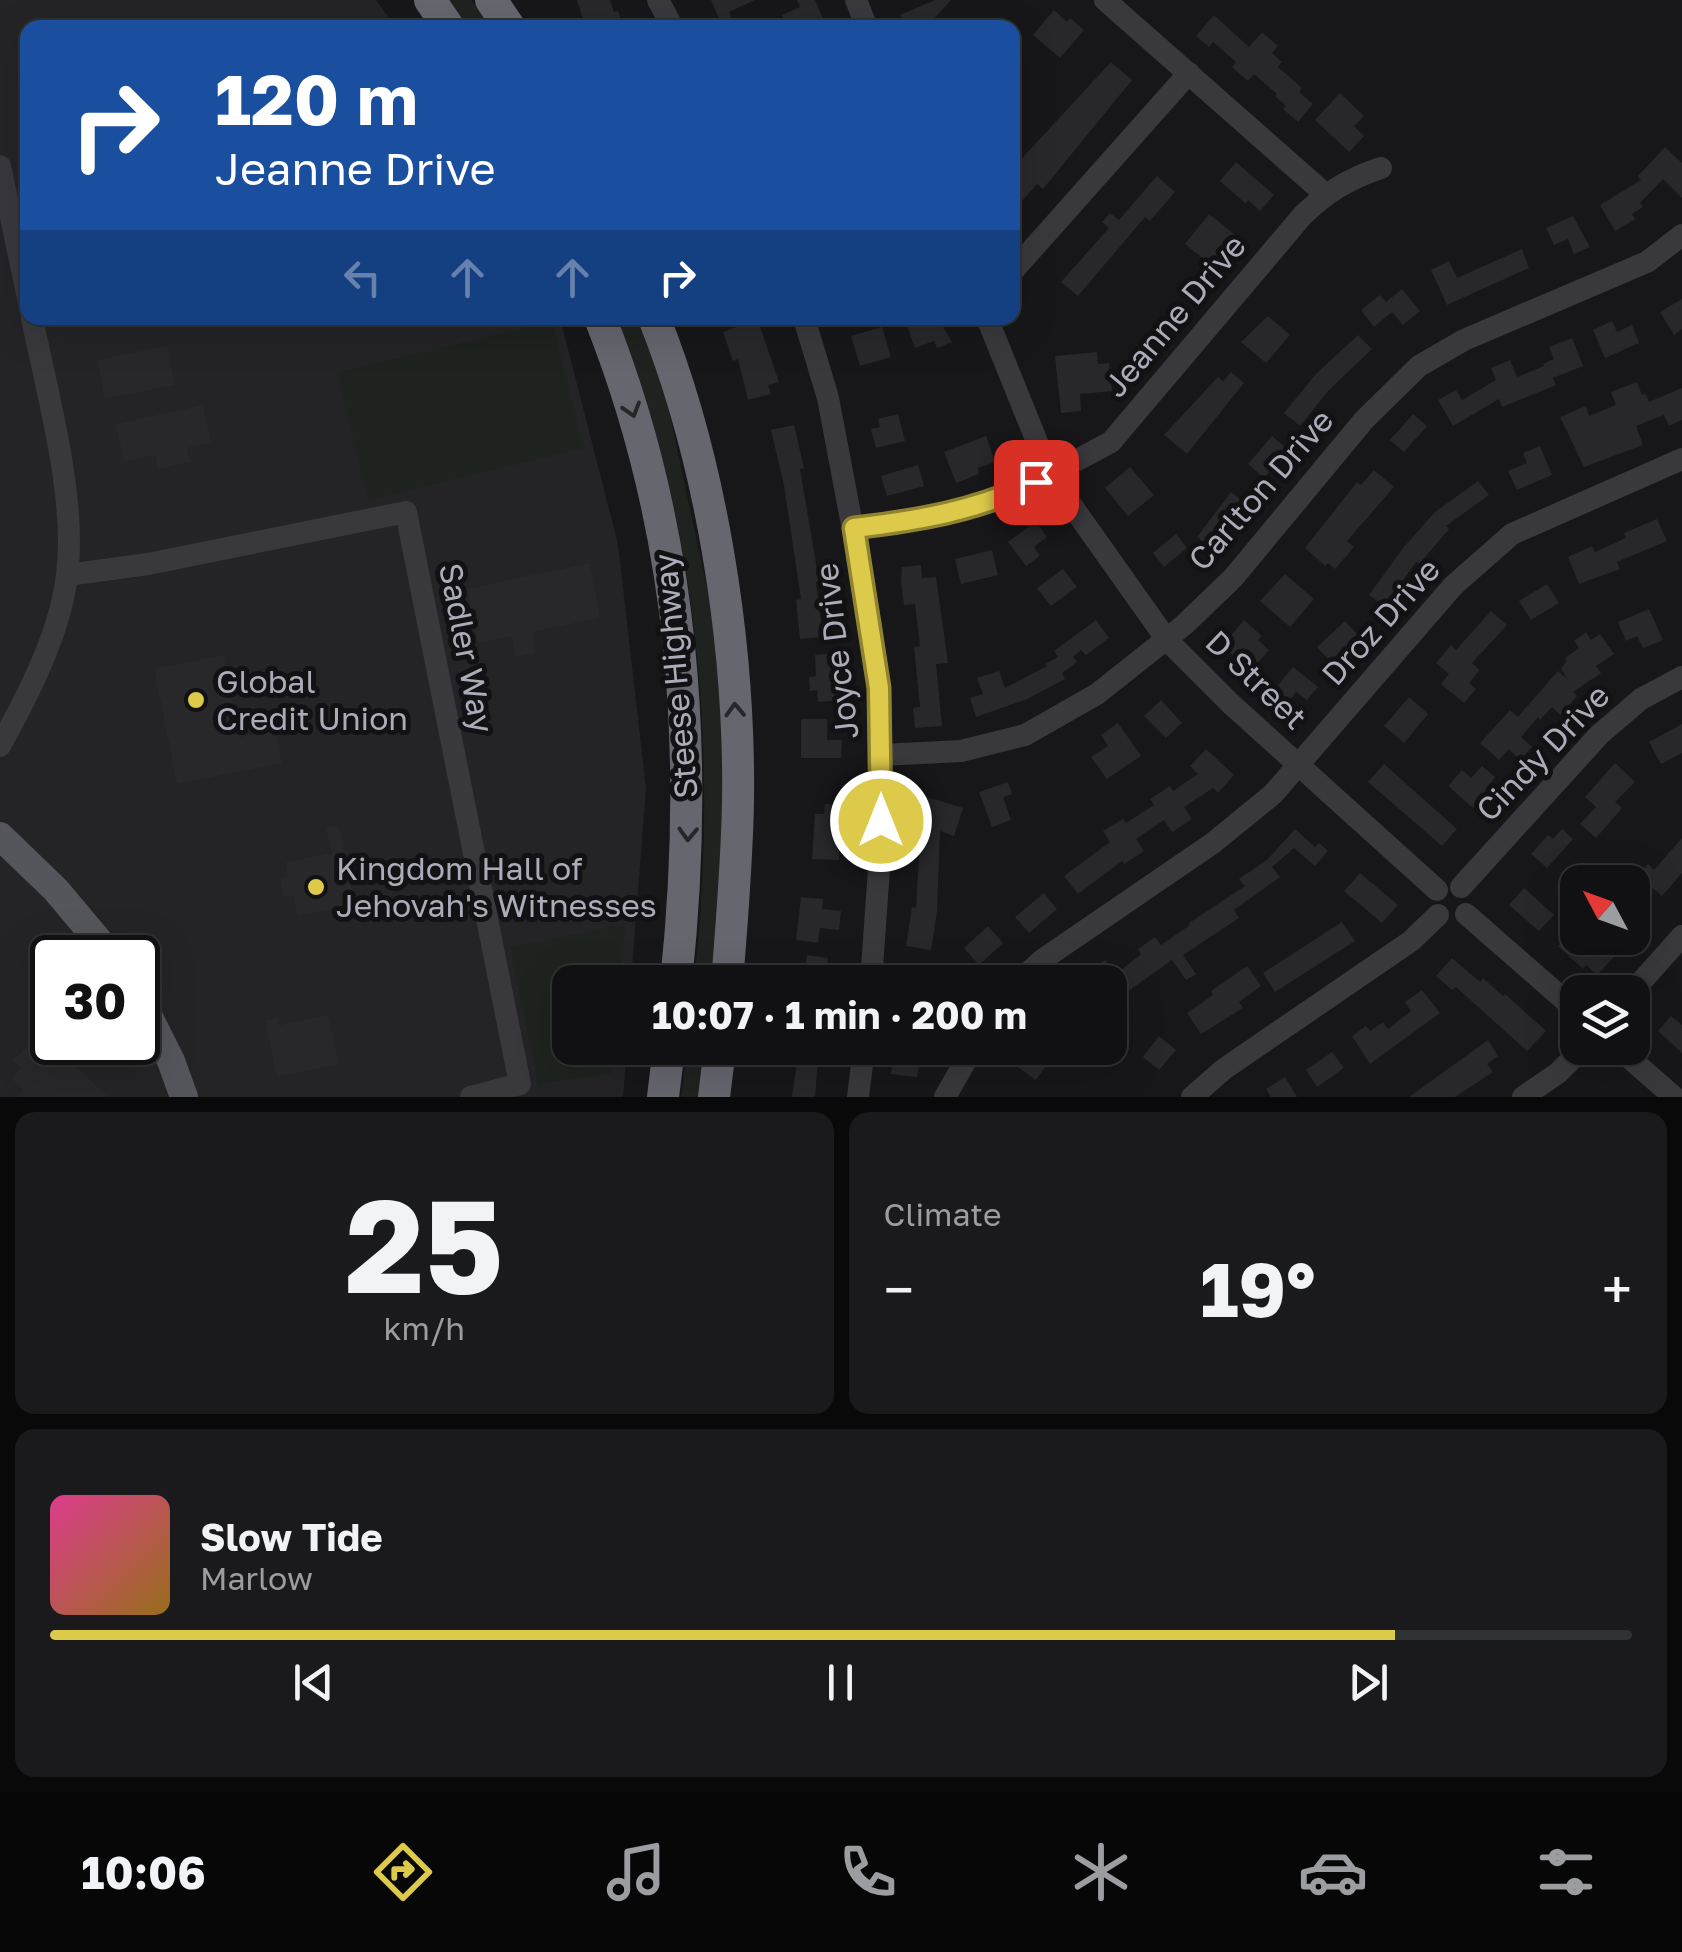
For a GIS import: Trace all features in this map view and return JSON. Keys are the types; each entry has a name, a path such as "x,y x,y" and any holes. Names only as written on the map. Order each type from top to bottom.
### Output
{"highway":[{"name":"Steese Highway","path":"602,325 645,452 676,610 688,810 686,890 678,965"},
{"name":"Steese Highway","path":"656,325 708,504 726,614 735,697 738,800 728,965"},
{"path":"664,1097 667,1065"},
{"path":"714,1097 718,1065"}],"main road":[{"path":"0,836 68,903 94,935"},
{"path":"160,1039 184,1097"}],"street":[{"path":"1105,0 1325,194"},
{"path":"1020,263 1189,73"},
{"path":"0,166 20,260"},
{"name":"Jeanne Drive","path":"1057,471 1110,442 1325,194 1355,176 1381,168"},
{"name":"Carlton Drive","path":"881,755 961,751 1025,735 1097,694 1167,640 1233,578 1364,420 1419,366 1464,340 1647,262 1682,235"},
{"path":"0,746 47,644 67,575 63,473 33,325"},
{"name":"Joyce Drive","path":"806,325 828,398 854,528 879,688 880,854 871,965"},
{"name":"D Street","path":"990,325 1057,471 1167,640 1437,890"},
{"name":"Droz Drive","path":"1037,965 1213,843 1274,794 1454,586 1512,534 1682,459"},
{"path":"854,528 929,519 990,503 1036,482 1036,466 1057,471"},
{"name":"Sadler Way","path":"67,575 148,564 406,512 520,1084 472,1097"},
{"name":"Cindy Drive","path":"1461,887 1599,735 1641,700 1682,677"},
{"path":"1451,884 1461,887 1470,902 1466,914 1449,921 1438,915 1433,905 1437,890 1451,884"},
{"path":"1466,914 1560,996"},
{"path":"1192,1097 1224,1069 1410,941 1438,915"},
{"path":"1647,975 1682,936"},
{"path":"858,1097 862,1065"},
{"path":"945,1097 963,1065"},
{"path":"1523,1097 1566,1065"},
{"path":"1637,1065 1674,1097"}],"shaded area":[{"path":"0,0 376,0 391,20 20,20 20,325 562,325 618,544 646,788 632,965 552,965 552,1065 626,1065 623,1097 0,1097"},
{"path":"448,0 471,0 487,20 462,20"},
{"path":"535,325 553,325 583,448 368,500 337,373"},
{"path":"619,325 641,325 666,397 713,617 724,860 715,965 695,965 704,814 703,729 696,645 668,479"},
{"path":"625,924 621,965 552,965 552,1065 613,1065 612,1073 538,1084 510,948"},
{"path":"685,1065 704,1065 700,1097 681,1097"}],"building":[{"path":"577,0 610,0 621,20 583,20"},
{"path":"711,0 755,0 729,12 732,20 720,20"},
{"path":"797,0 815,0 824,20 784,20 782,15 800,7"},
{"path":"935,0 951,0 933,20 902,20 900,15"},
{"path":"1054,10 1084,30 1060,58 1033,35"},
{"path":"1214,15 1249,47 1262,32 1278,46 1272,53 1282,62 1278,67 1302,88 1299,92 1313,104 1298,122 1283,109 1286,106 1277,94 1254,74 1248,81 1232,67 1236,62 1213,42 1209,47 1196,36"},
{"path":"1111,62 1132,80 1043,189 1037,184 1020,203 1020,160"},
{"path":"1340,93 1364,116 1354,126 1364,136 1349,152 1315,120"},
{"path":"1665,147 1682,163 1682,198 1663,179 1640,203 1643,207 1632,214 1635,219 1615,231 1600,205 1641,180 1638,176"},
{"path":"1236,162 1274,195 1260,211 1220,181"},
{"path":"1157,176 1175,192 1150,221 1145,217 1078,296 1061,282 1109,228 1102,222 1110,213 1119,220"},
{"path":"1209,214 1238,237 1210,264 1185,244"},
{"path":"1573,216 1590,247 1574,254 1568,239 1554,245 1546,228"},
{"path":"1522,249 1529,268 1447,305 1431,270 1449,261 1457,278"},
{"path":"1402,289 1420,311 1403,325 1392,312 1374,327 1361,310 1380,295 1386,302"},
{"path":"1682,299 1682,329 1674,335 1660,312"},
{"path":"1268,316 1290,335 1266,363 1241,342"},
{"path":"1612,321 1617,332 1632,325 1639,343 1605,358 1593,330"},
{"path":"742,325 759,325 779,382 768,385 771,394 748,400 738,359 733,361 723,332"},
{"path":"907,325 942,325 952,342 937,348 934,341 915,348"},
{"path":"882,327 891,357 860,366 851,336"},
{"path":"1358,335 1372,349 1329,390 1300,426 1284,413 1316,374"},
{"path":"1572,338 1583,366 1553,378 1556,385 1502,407 1499,399 1453,426 1438,400 1456,390 1462,400 1496,380 1491,368 1510,360 1517,377 1544,366 1554,359 1549,347"},
{"path":"167,346 175,385 105,399 97,360"},
{"path":"1097,352 1098,364 1109,363 1112,391 1080,394 1081,411 1061,413 1055,356"},
{"path":"1231,372 1244,383 1187,454 1164,435 1218,377 1223,381"},
{"path":"1637,382 1649,402 1682,388 1682,420 1669,426 1664,415 1636,426 1643,445 1584,467 1560,417 1586,406 1589,416 1616,405 1611,392"},
{"path":"203,405 211,442 187,448 190,462 158,469 155,455 124,462 116,424"},
{"path":"898,414 905,441 876,448 871,429 880,427 878,419"},
{"path":"1413,414 1427,426 1404,452 1390,440"},
{"path":"794,425 804,468 800,469 819,581 816,582 823,637 800,639 796,600 801,599 784,485 771,430"},
{"path":"986,436 995,462 956,483 944,452"},
{"path":"1272,436 1288,450 1264,478 1248,464"},
{"path":"1540,446 1552,475 1517,490 1508,471 1527,463 1523,453"},
{"path":"918,465 924,486 887,496 881,476"},
{"path":"1130,467 1154,495 1128,516 1105,488"},
{"path":"1374,470 1394,487 1347,541 1354,547 1335,569 1328,563 1325,566 1305,548 1357,482 1361,485"},
{"path":"1478,481 1489,495 1446,526 1449,529 1419,564 1416,562 1384,606 1369,595 1435,512"},
{"path":"1231,492 1250,507 1217,552 1197,537"},
{"path":"1657,519 1667,541 1617,562 1620,569 1579,584 1568,557 1592,546 1595,552 1626,538 1624,533"},
{"path":"1036,521 1047,537 1034,547 1040,556 1026,566 1008,542"},
{"path":"1176,534 1187,548 1164,567 1153,553"},
{"path":"992,550 998,575 961,584 955,559"},
{"path":"590,563 600,618 532,632 536,653 516,657 512,636 478,643 467,589"},
{"path":"921,565 922,578 936,577 948,663 936,664 942,726 915,728 913,708 920,707 914,647 920,646 915,604 904,605 901,581 902,567"},
{"path":"1063,569 1077,587 1051,606 1037,588"},
{"path":"1285,574 1314,599 1290,627 1260,601"},
{"path":"1547,584 1559,603 1531,620 1519,601"},
{"path":"1649,609 1663,640 1643,648 1637,636 1626,641 1618,622"},
{"path":"1491,611 1507,625 1472,663 1480,670 1469,683 1476,689 1464,703 1441,684 1449,674 1436,663 1451,645 1456,650"},
{"path":"1096,620 1109,638 1086,655 1081,650 1073,657 1077,662 1062,673 1065,679 1027,699 976,717 970,698 983,694 977,678 999,671 1005,688 1047,666 1058,657 1054,651"},
{"path":"1244,620 1262,636 1258,640 1269,650 1251,671 1222,646"},
{"path":"1345,621 1359,636 1331,662 1317,647"},
{"path":"1586,632 1591,640 1600,634 1614,654 1596,666 1601,673 1573,692 1577,696 1560,715 1552,707 1540,720 1538,717 1521,737 1532,747 1520,760 1509,749 1499,760 1480,743 1510,710 1518,717 1558,671 1567,679 1561,668 1565,658 1579,648 1574,641"},
{"path":"838,653 842,700 818,702 817,690 810,691 809,677 816,676 815,655"},
{"name":"Global Credit Union","path":"224,655 240,737 275,730 282,763 177,784 154,669"},
{"path":"1293,667 1318,687 1307,700 1296,692 1286,704 1272,693"},
{"path":"1409,697 1428,714 1404,743 1384,726"},
{"path":"1161,700 1182,723 1166,738 1144,716"},
{"path":"801,719 827,719 827,740 842,740 841,758 801,758"},
{"path":"1118,723 1141,756 1107,779 1091,757 1108,746 1101,735"},
{"path":"1682,724 1682,753 1661,764 1649,742"},
{"path":"1206,749 1234,775 1218,793 1213,788 1184,807 1192,819 1172,832 1164,820 1136,839 1144,851 1124,864 1122,861 1078,894 1064,876 1110,842 1103,831 1123,819 1126,823 1154,805 1150,799 1170,786 1173,791 1198,774 1190,766"},
{"path":"1615,763 1635,782 1615,802 1622,808 1596,838 1580,824 1596,807 1585,797"},
{"path":"1384,764 1457,829 1442,846 1368,782"},
{"path":"1482,766 1495,777 1473,808 1448,786 1462,770 1471,778"},
{"path":"1008,782 1012,794 1003,797 1011,820 992,827 979,792"},
{"path":"920,795 963,808 954,836 940,831 937,911 931,950 906,946 912,907 916,908 920,841 929,813 916,809"},
{"path":"825,804 841,805 839,860 812,859 815,814 824,814"},
{"name":"Kingdom Hall of Jehovah's Witnesses","path":"339,825 353,895 347,897 349,906 297,916 293,895 284,897 280,879 288,877 286,862 332,853 326,828"},
{"path":"1295,829 1315,847 1319,843 1328,851 1315,866 1294,848 1272,867 1280,877 1234,910 1239,918 1183,955 1196,974 1186,980 1172,960 1127,992 1127,965 1141,954 1138,949 1155,937 1161,945 1190,925 1245,886 1239,879 1267,860"},
{"path":"1562,829 1573,839 1547,868 1531,854 1548,835 1553,839"},
{"path":"1682,838 1682,873 1662,896 1650,886 1650,866 1654,870"},
{"path":"570,861 574,879 563,882 558,864"},
{"path":"1360,873 1398,905 1382,923 1344,891"},
{"path":"1524,888 1554,915 1539,931 1509,905"},
{"path":"1044,893 1057,909 1029,933 1015,917"},
{"path":"801,897 823,899 822,909 841,911 839,930 820,928 818,943 796,940"},
{"path":"1342,922 1355,941 1275,992 1263,973"},
{"path":"988,926 1003,943 979,965 964,948"},
{"path":"807,955 828,958 827,965 806,965"},
{"path":"1568,955 1614,957 1597,975 1586,965 1583,969"},
{"path":"1452,958 1480,982 1483,978 1505,994 1546,1031 1527,1051 1456,987 1452,990 1436,976"},
{"path":"1247,966 1261,986 1239,1002 1243,1008 1201,1034 1187,1013"},
{"path":"1422,990 1440,1013 1370,1064 1352,1036 1366,1026 1370,1031 1383,1022 1388,1029 1411,1011 1405,1002"},
{"path":"328,1015 339,1064 277,1077 265,1021 278,1018 280,1025"},
{"path":"1671,1016 1682,1025 1682,1053 1658,1031"},
{"path":"1159,1036 1176,1050 1159,1070 1143,1057"},
{"path":"1488,1040 1498,1056 1487,1064 1493,1072 1455,1097 1409,1097"},
{"path":"28,1045 30,1065 74,1065 108,1097 17,1097 23,1090 11,1078 21,1068 13,1060"},
{"path":"1332,1052 1344,1068 1317,1087 1306,1070"},
{"path":"797,1065 818,1065 815,1097 792,1097"},
{"path":"892,1065 919,1065 917,1077 891,1074"},
{"path":"1015,1065 1047,1065 1036,1080"},
{"path":"1285,1077 1297,1097 1271,1097 1266,1089"}],"place":[{"name":"Global Credit Union","path":"196,700"},
{"name":"Kingdom Hall of Jehovah's Witnesses","path":"316,887"}],"route":[{"path":"881,821 879,688 854,528 929,519 990,503 1036,482"}]}
